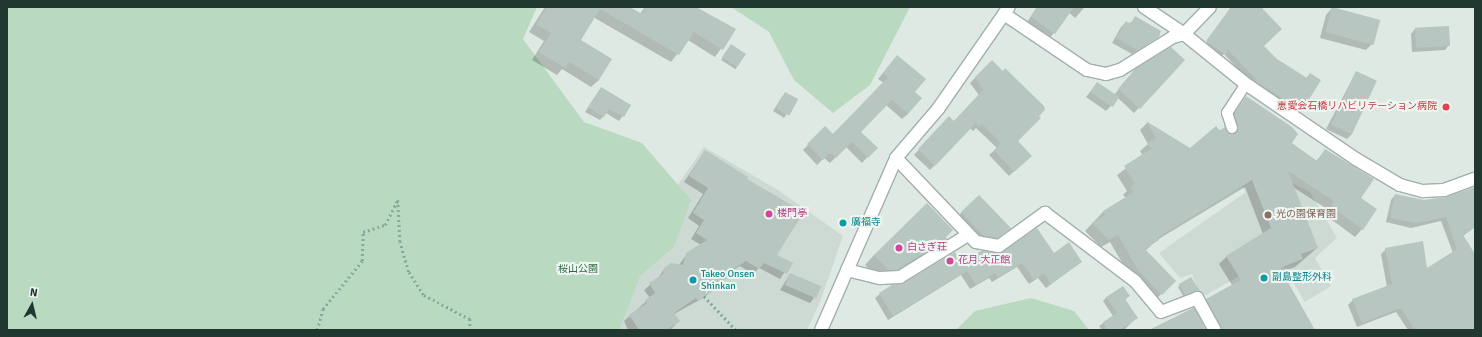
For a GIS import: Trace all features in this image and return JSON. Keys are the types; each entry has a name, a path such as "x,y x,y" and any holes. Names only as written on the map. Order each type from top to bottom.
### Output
{"street":[{"path":"1144,7 1184,34 1246,84 1356,159 1400,185 1423,191 1444,190 1475,179"},
{"path":"822,330 896,158 938,109 1007,10 1087,70 1106,74 1120,70 1173,37 1184,34 1210,7"},
{"path":"896,158 976,242 999,246 1045,213 1135,281 1161,312 1197,298 1215,330"},
{"path":"847,270 880,278 900,277 968,235"}],"lane":[{"path":"1232,128 1227,113 1246,84"}],"path":[{"path":"317,330 323,309 362,261 364,232 385,225 398,200 400,241 409,272 424,295 470,319 470,330"},
{"path":"704,296 736,330"},
{"path":"537,330 544,330"}],"shaded area":[{"path":"704,147 778,190 843,236 820,302 807,330 605,330 668,199"},
{"name":"光の園保育園","path":"1260,166 1310,192 1337,238 1315,258 1331,286 1305,302 1277,255 1204,296 1199,292 1192,274 1180,278 1159,253 1246,192 1238,182"}],"green space":[{"name":"桜山公園","path":"7,7 537,7 523,39 584,122 642,143 691,200 674,247 640,276 619,330 7,330"},
{"path":"731,7 910,7 870,85 833,113 794,80 769,32"},
{"path":"1031,298 1074,311 1089,330 956,330 975,311"}],"building":[{"path":"547,7 630,7 642,14 647,7 696,7 736,29 723,50 694,32 679,55 600,9 581,40 612,59 599,80 569,62 565,68 539,52 551,33 536,24"},
{"path":"1038,7 1074,7 1055,34 1031,17"},
{"path":"1231,7 1260,7 1264,10 1282,29 1264,46 1277,59 1307,78 1310,73 1321,80 1302,111 1255,81 1256,79 1228,50 1225,54 1206,41"},
{"path":"1332,7 1380,20 1374,45 1325,32"},
{"path":"1135,16 1161,31 1159,37 1137,50 1116,38 1126,21 1131,24"},
{"path":"1449,26 1450,46 1416,48 1415,28"},
{"path":"731,44 746,54 737,67 722,57"},
{"path":"1171,47 1185,60 1140,109 1118,89 1135,69"},
{"path":"897,55 926,79 915,92 922,98 908,114 892,100 861,132 878,148 868,158 852,142 836,158 830,153 823,160 807,144 825,126 833,134 888,77 883,73"},
{"path":"992,60 1003,71 1005,68 1044,106 1045,110 1039,116 1041,118 1018,141 1032,156 1014,172 994,150 1001,143 982,124 979,127 976,123 935,166 918,149 949,116 954,121 983,90 975,77"},
{"path":"1356,71 1377,81 1352,134 1331,124"},
{"path":"1097,82 1119,97 1113,107 1090,92"},
{"path":"601,87 631,105 624,117 609,109 604,117 588,107"},
{"path":"785,92 798,99 789,116 776,109"},
{"path":"1246,96 1292,127 1298,134 1292,143 1317,161 1325,149 1374,179 1361,198 1377,209 1363,230 1331,206 1334,201 1288,171 1318,248 1301,254 1303,259 1280,268 1315,330 1222,330 1206,299 1241,280 1226,256 1271,228 1252,180 1157,238 1159,240 1145,249 1176,281 1162,295 1138,270 1118,235 1109,240 1092,223 1105,215 1103,211 1134,192 1130,187 1135,184 1124,166 1151,149 1147,143 1156,138 1146,121 1190,148 1216,126 1221,132 1225,126 1228,133 1237,133 1238,126 1234,114"},
{"path":"705,150 748,177 747,179 800,210 798,213 802,215 777,255 793,263 787,274 764,263 759,269 746,261 727,273 729,277 710,290 712,292 698,301 696,298 674,313 680,321 667,330 639,330 629,315 647,303 645,300 655,293 649,283 663,274 664,268 671,263 683,265 686,253 707,240 696,233 704,220 693,213 708,188 689,176"},
{"path":"1475,187 1475,227 1463,235 1475,254 1475,330 1415,330 1401,308 1362,323 1352,299 1392,284 1385,248 1423,241 1427,268 1457,249 1446,217 1416,223 1390,218 1395,194 1424,200 1446,197"},
{"path":"979,195 1011,228 997,238 984,236 961,212"},
{"path":"927,203 953,230 946,237 947,239 898,270 889,270 874,255"},
{"path":"1037,228 1054,253 1069,242 1082,262 1051,284 1044,273 1034,280 1022,263 998,278 995,273 976,285 962,263 981,251 1003,252"},
{"path":"955,252 967,271 893,316 879,293 892,285 904,283"},
{"path":"790,273 821,286 816,298 785,285"},
{"path":"1191,277 1200,291 1185,295 1179,284"},
{"path":"1123,286 1130,296 1125,299 1138,318 1120,330 1108,330 1103,322 1117,313 1106,297"},
{"path":"1194,307 1206,330 1149,330 1193,308"}],"place":[{"name":"恵愛会石橋リハビリテーション病院","path":"1446,107"},
{"name":"楼門亭","path":"769,214"},
{"name":"光の園保育園","path":"1268,215"},
{"name":"廣福寺","path":"843,223"},
{"name":"白さぎ荘","path":"899,248"},
{"name":"花月 大正館","path":"950,261"},
{"name":"副島整形外科","path":"1264,278"},
{"name":"Takeo Onsen Shinkan","path":"693,280"}]}
